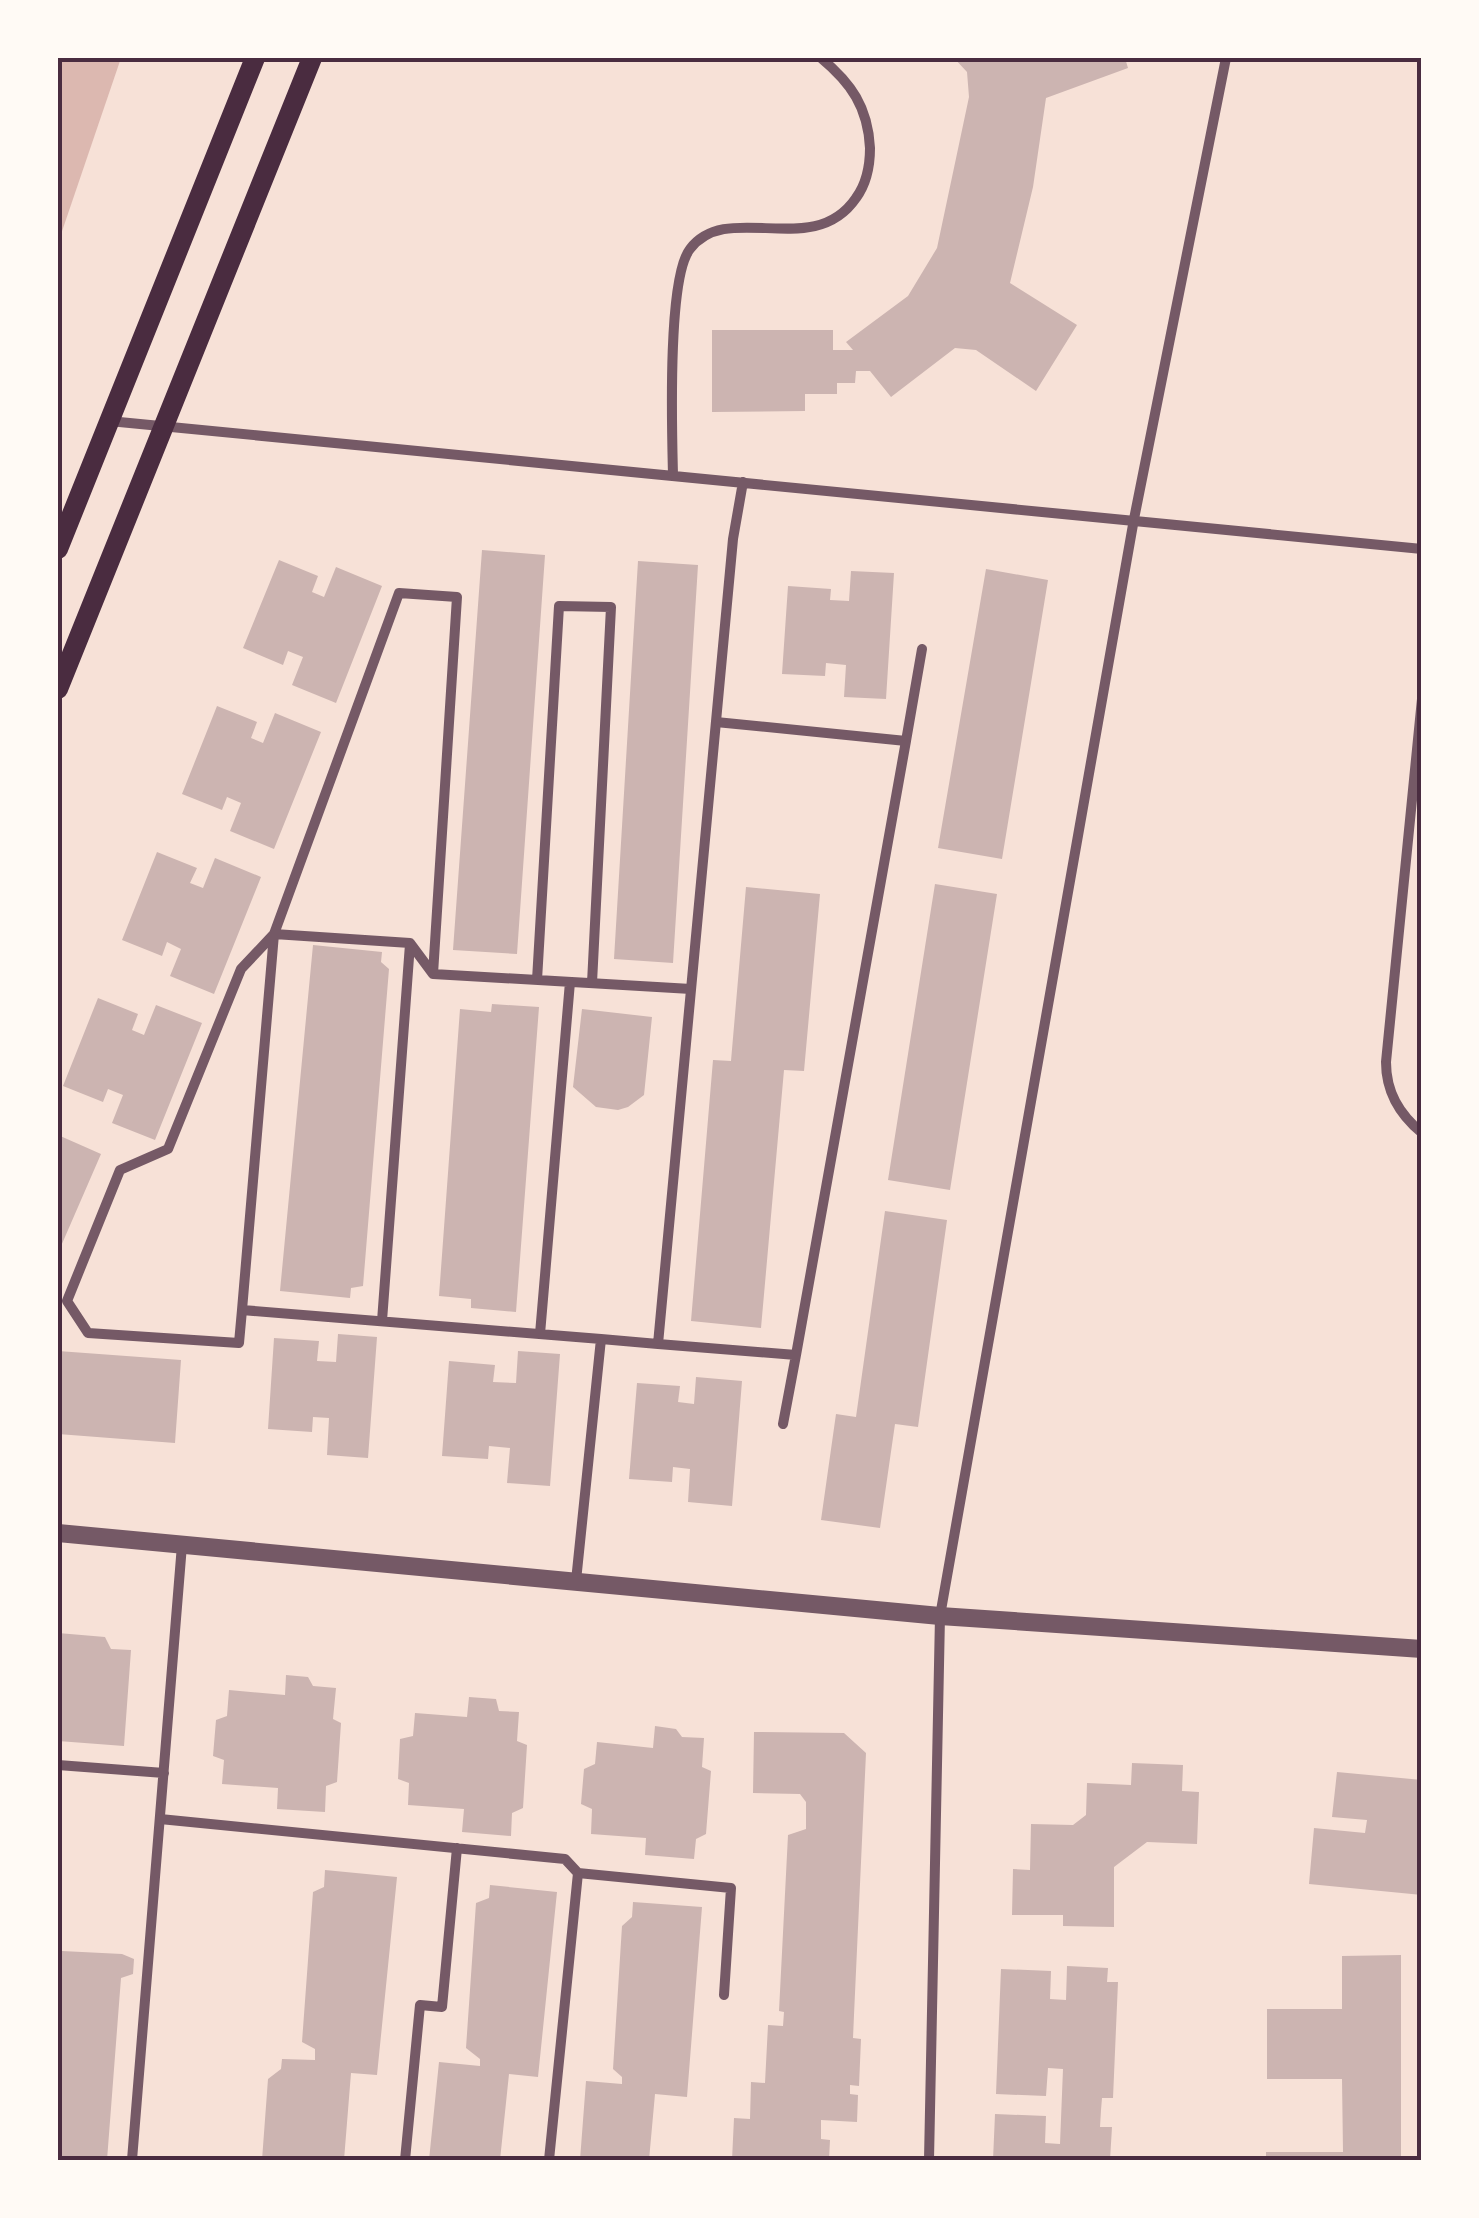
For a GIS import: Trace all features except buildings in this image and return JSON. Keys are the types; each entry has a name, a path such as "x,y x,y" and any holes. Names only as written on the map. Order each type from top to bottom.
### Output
{"main road":[{"path":"58,548 255,58"},
{"path":"58,689 312,58"}],"street":[{"path":"673,476 671,412 677,291 680,264 688,251 702,238 728,230 824,226 846,211 864,186 870,152 866,114 854,90 820,58"},
{"path":"929,2160 940,1616 1134,520 1226,58"},
{"path":"107,420 1422,548"},
{"path":"658,1344 733,539 743,482"},
{"path":"434,974 457,598 400,593 274,934 239,1343 88,1333 67,1301 120,1170 168,1148 241,968 274,934 410,942 434,974 692,989"},
{"path":"537,980 559,606 611,607 592,983"},
{"path":"783,1424 922,649"},
{"path":"1422,699 1415,814 1386,1070 1392,1097 1422,1133"},
{"path":"716,722 906,740"},
{"path":"382,1321 410,942"},
{"path":"540,1334 570,982"},
{"path":"242,1310 796,1355"},
{"path":"576,1581 601,1339"},
{"path":"58,1533 940,1616 1422,1649"},
{"path":"132,2160 182,1545"},
{"path":"58,1764 164,1773"},
{"path":"160,1819 565,1859 578,1873 731,1888 724,1994"},
{"path":"405,2160 420,2005 442,2007 458,1848"},
{"path":"549,2160 578,1873"}],"shaded area":[{"path":"58,58 121,58 58,243"}]}
